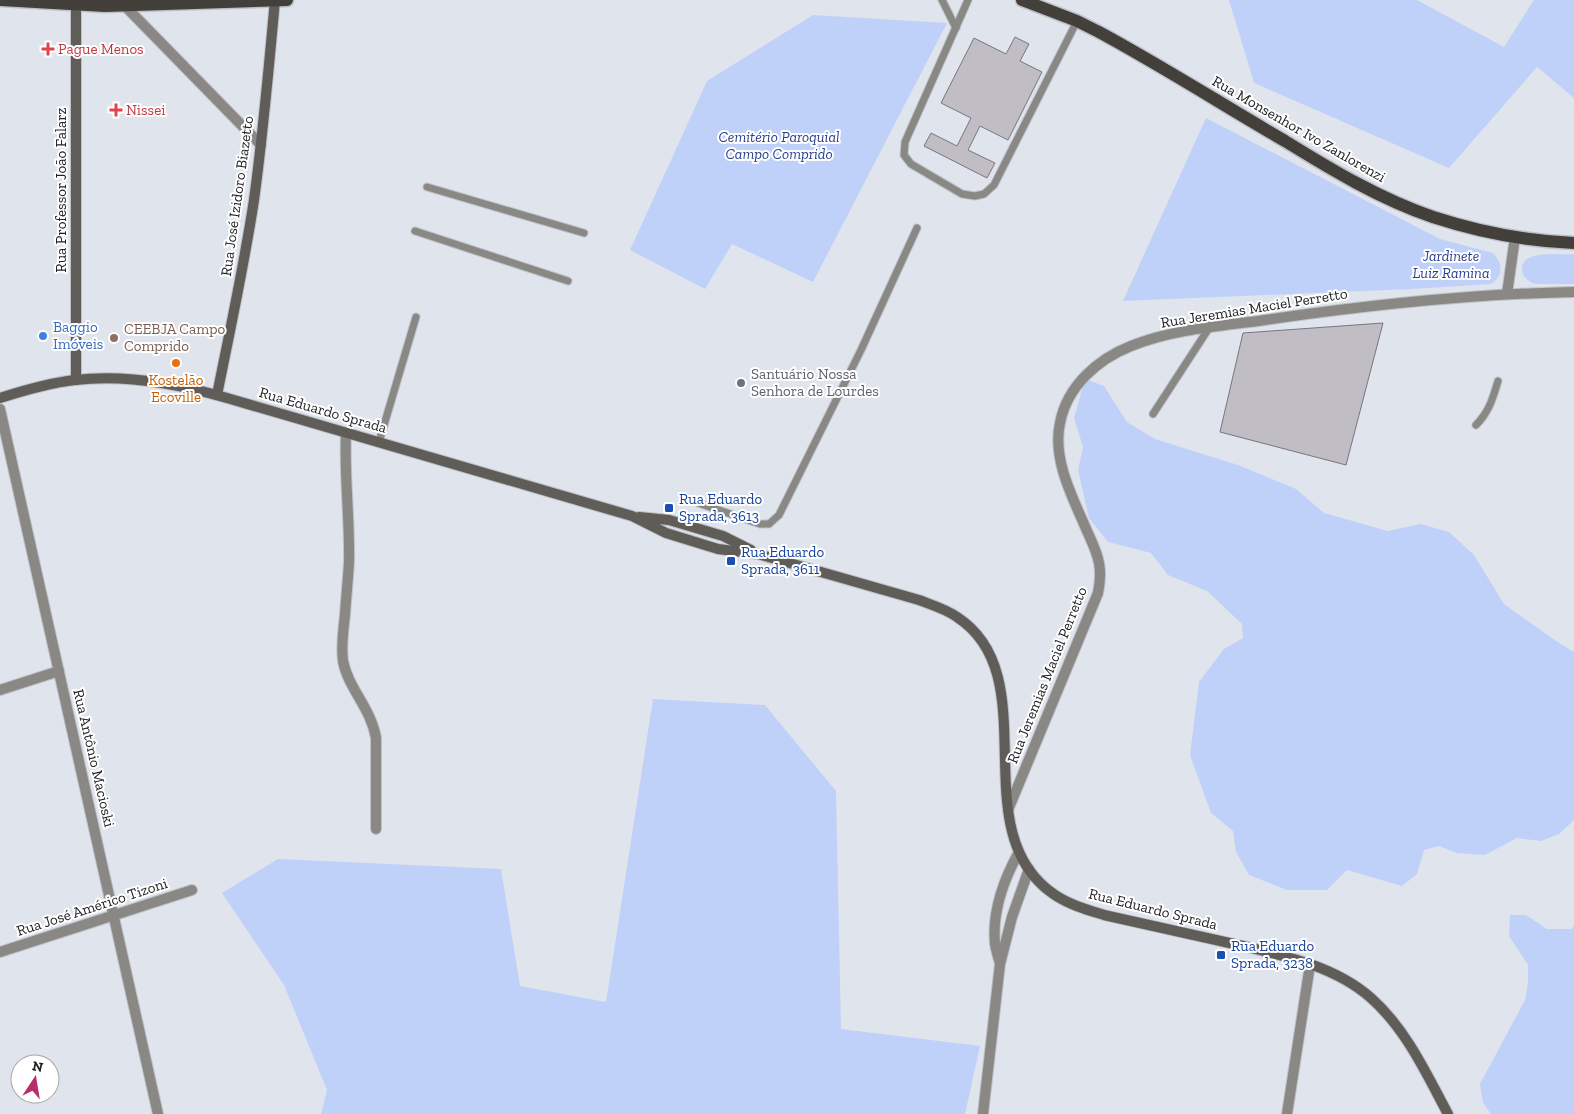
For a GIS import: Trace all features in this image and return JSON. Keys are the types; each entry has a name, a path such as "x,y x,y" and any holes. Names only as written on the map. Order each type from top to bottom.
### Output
{"main road":[{"path":"1,0 125,6 287,0"},
{"name":"Rua José Izidoro Biazetto","path":"217,395 243,265 261,145 275,0"},
{"name":"Rua Monsenhor Ivo Zanlorenzi","path":"1022,0 1077,21 1126,47 1351,180 1380,195 1457,224 1515,237 1574,243"},
{"name":"Rua Professor João Falarz","path":"75,3 76,380"},
{"name":"Rua Eduardo Sprada","path":"0,398 51,384 107,378 185,388 217,395 632,516 666,533 709,546 758,554 941,608 958,617 974,630 986,646 995,665 1002,700 1008,810 1011,828 1019,852 1041,884 1055,895 1088,910 1258,950 1310,965 1352,983 1371,997 1387,1014 1415,1053 1448,1114"}],"street":[{"path":"125,6 261,145"},
{"path":"1507,294 1515,237"},
{"name":"Rua Jeremias Maciel Perretto","path":"1008,810 1098,593 1100,580 1099,563 1094,546 1067,484 1061,460 1059,441 1059,424 1065,404 1072,391 1094,368 1114,354 1150,339 1209,328 1418,301 1507,294 1574,292"},
{"name":"Rua Antônio Macioski","path":"0,409 158,1114"},
{"path":"346,433 349,564 342,644 344,663 350,680 368,712 375,732 376,829"},
{"path":"0,690 59,671"},
{"path":"1000,964 995,945 997,910 1013,863 1019,852"},
{"path":"983,1114 1000,964 1012,917 1029,869"},
{"name":"Rua José Américo Tizoni","path":"0,952 192,890"},
{"path":"1287,1114 1310,965"}],"lane":[{"path":"942,0 956,28"},
{"path":"968,0 904,142 904,155 911,164 962,194 975,196 984,194 994,184 1077,21"},
{"path":"427,187 584,233"},
{"path":"698,503 760,524 769,524 779,515 861,350 917,228"},
{"path":"415,231 568,280"},
{"path":"378,442 416,317"},
{"path":"1153,414 1209,328"},
{"path":"1476,425 1485,416 1492,403 1498,382"}],"green space":[{"path":"1229,0 1417,0 1504,47 1534,0 1574,0 1574,98 1537,67 1449,168 1254,83"},
{"name":"Cemitério Paroquial Campo Comprido","path":"813,15 947,23 813,282 732,244 705,289 630,250 707,81"},
{"name":"Jardinete Luiz Ramina","path":"1206,118 1440,239 1493,253 1499,261 1501,269 1498,277 1491,284 1123,301"},
{"path":"1574,254 1574,284 1537,284 1526,279 1523,275 1522,266 1528,258 1543,255"},
{"path":"1088,380 1104,386 1127,422 1155,439 1238,465 1296,489 1324,513 1388,531 1420,524 1449,532 1474,555 1504,604 1574,652 1574,820 1559,834 1541,841 1517,838 1485,855 1457,853 1439,846 1424,850 1417,874 1402,886 1347,870 1327,890 1287,890 1249,875 1236,852 1233,831 1211,813 1190,755 1199,682 1224,649 1243,638 1242,624 1207,591 1168,575 1151,553 1108,542 1089,518 1078,470 1083,447 1074,418 1083,386"},
{"path":"653,699 765,705 836,791 841,1029 980,1046 965,1114 321,1114 327,1090 284,985 222,893 278,859 501,869 520,986 606,1002"},
{"path":"1510,915 1526,915 1547,929 1571,929 1574,926 1574,1114 1491,1114 1483,1103 1480,1084 1525,1000 1528,983 1528,965 1509,936"}],"building":[{"path":"1015,37 1029,44 1020,61 1042,72 1008,140 980,126 968,150 995,163 987,178 924,146 931,133 957,146 971,118 941,103 974,38 1006,54"},
{"path":"1383,323 1346,465 1220,432 1243,333"}],"place":[{"name":"Pague Menos","path":"48,49"},
{"name":"Nissei","path":"116,110"},
{"name":"Baggio Imóveis","path":"43,336"},
{"name":"CEEBJA Campo Comprido","path":"114,338"},
{"name":"Kostelão Ecoville","path":"176,363"},
{"name":"Santuário Nossa Senhora de Lourdes","path":"741,383"},
{"name":"Rua Eduardo Sprada, 3613","path":"669,508"},
{"name":"Rua Eduardo Sprada, 3611","path":"731,561"},
{"name":"Rua Eduardo Sprada, 3238","path":"1221,955"}]}
